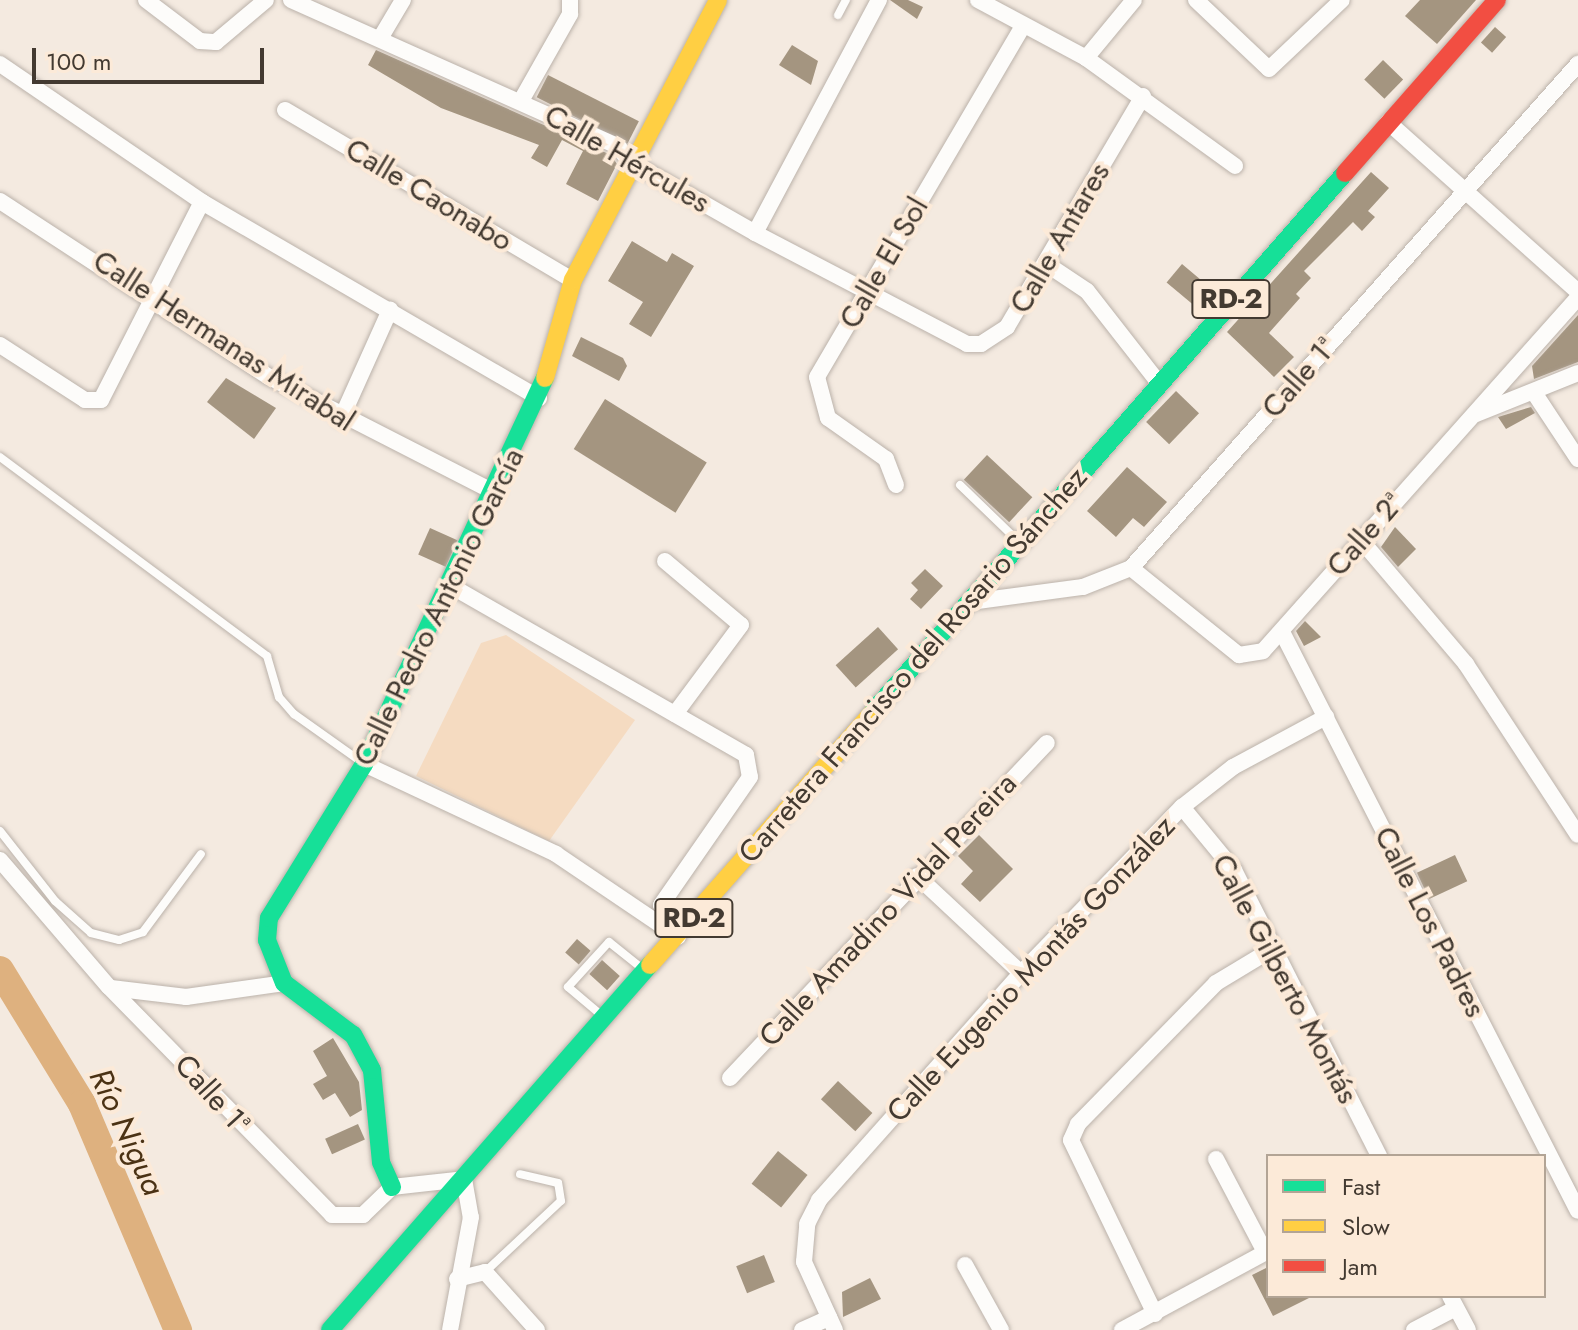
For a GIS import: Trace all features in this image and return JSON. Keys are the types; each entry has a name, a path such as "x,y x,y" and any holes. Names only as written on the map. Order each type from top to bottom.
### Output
{"main road":[{"name":"Calle Pedro Antonio García","path":"284,983 267,940 269,918 364,764 539,398 573,280 629,161 718,0"},
{"name":"Carretera Francisco del Rosario Sánchez","path":"330,1330 606,1020 1158,382 1497,0"},
{"path":"284,983 342,1024 366,1058 392,1187"}],"street":[{"path":"146,0 200,41 216,42 266,0"},
{"name":"Calle Hércules","path":"291,0 522,99 618,146 629,161 755,233 952,337"},
{"path":"381,37 403,0"},
{"path":"522,99 570,14 570,0"},
{"path":"755,233 879,0"},
{"path":"978,0 1086,58 1143,96 1235,166"},
{"path":"1086,58 1134,0"},
{"path":"1196,0 1273,68 1339,1"},
{"name":"Calle El Sol","path":"896,485 886,459 828,418 818,399 817,377 1023,26"},
{"path":"0,64 202,202 539,398"},
{"name":"Calle 1ª","path":"970,602 1083,587 1131,568 1578,64"},
{"name":"Calle Antares","path":"952,337 981,344 995,338 1045,263 1143,96"},
{"name":"Calle Caonabo","path":"285,110 573,280"},
{"path":"1388,122 1578,292"},
{"path":"0,345 85,400 101,400 158,300 202,202"},
{"name":"Calle Hermanas Mirabal","path":"0,203 158,300 341,419 496,493"},
{"path":"1045,263 1087,291 1158,382"},
{"name":"Calle 2ª","path":"1131,568 1239,655 1263,651 1578,298"},
{"path":"341,419 390,310"},
{"path":"1473,415 1535,394 1578,373"},
{"path":"1535,394 1578,459"},
{"path":"1360,539 1466,664 1578,835"},
{"path":"665,561 741,625 675,714"},
{"path":"451,586 746,755 750,777 661,905 678,937"},
{"name":"Calle Los Padres","path":"1282,632 1578,1211"},
{"name":"Calle Eugenio Montás González","path":"832,1324 808,1275 807,1224 819,1200 1021,973 1182,807 1233,767 1326,717"},
{"name":"Calle Amadino Vidal Pereira","path":"730,1078 917,876 1047,743"},
{"path":"364,764 556,854 678,937"},
{"name":"Calle Gilberto Montás","path":"1182,807 1234,870 1378,1154"},
{"name":"Calle 1ª","path":"0,860 109,987 332,1215 363,1215 392,1187"},
{"path":"917,876 1021,973"},
{"path":"1155,1314 1071,1140 1078,1124 1216,983 1274,948"},
{"path":"109,987 186,997 284,983"},
{"path":"1122,1330 1266,1251 1216,1159"},
{"path":"392,1187 464,1179 471,1217 457,1279 450,1330"},
{"path":"965,1265 1001,1330"},
{"path":"457,1279 485,1272 537,1330"},
{"path":"1414,1330 1453,1302 1468,1330"},
{"path":"802,1330 832,1324"}],"lane":[{"path":"838,15 846,0"},
{"path":"0,457 267,656 279,697 364,764"},
{"path":"960,485 1020,543"},
{"path":"0,831 55,901 91,933 119,940 143,932 201,854"},
{"path":"606,1020 568,987 609,942 647,973"},
{"path":"485,1272 561,1201 558,1183 520,1174"}],"shaded area":[{"path":"506,635 635,720 549,841 416,776 481,643"}],"building":[{"path":"890,0 908,0 923,7 917,19"},
{"path":"1420,0 1476,0 1437,44 1405,16"},
{"path":"1495,27 1506,37 1492,53 1481,43"},
{"path":"792,45 818,61 811,85 779,65"},
{"path":"376,50 611,155 617,164 598,201 566,184 583,151 562,140 547,167 531,158 539,145 441,108 368,65"},
{"path":"1383,60 1403,79 1384,99 1364,79"},
{"path":"548,75 639,121 628,144 537,97"},
{"path":"1371,172 1389,188 1368,211 1375,217 1362,231 1353,222 1304,271 1311,278 1296,294 1300,298 1269,333 1294,357 1274,377 1227,332"},
{"path":"632,241 667,262 672,253 694,266 651,337 629,324 643,302 608,281"},
{"path":"1182,264 1216,293 1201,311 1167,282"},
{"path":"1578,315 1578,362 1534,379 1532,366"},
{"path":"581,337 623,358 627,366 619,381 572,356"},
{"path":"226,378 276,408 254,439 207,402"},
{"path":"1176,391 1199,413 1169,444 1146,422"},
{"path":"605,399 707,463 676,513 574,449"},
{"path":"1531,407 1535,413 1506,429 1498,417"},
{"path":"987,455 1032,497 1009,522 964,480"},
{"path":"1127,467 1167,502 1144,527 1133,518 1116,537 1087,511"},
{"path":"1395,527 1416,549 1398,567 1381,547"},
{"path":"430,528 457,540 446,567 418,554"},
{"path":"925,569 943,586 921,609 910,599 918,590 911,583"},
{"path":"1305,621 1321,637 1304,646 1296,631"},
{"path":"878,627 898,649 856,687 836,665"},
{"path":"979,835 1013,869 980,902 961,884 973,871 958,856"},
{"path":"1455,855 1467,881 1429,899 1417,873"},
{"path":"577,939 591,951 579,964 565,953"},
{"path":"602,960 620,976 607,990 589,974"},
{"path":"333,1038 359,1082 362,1110 350,1117 335,1093 323,1100 313,1084 327,1076 313,1051"},
{"path":"838,1081 872,1113 855,1131 821,1099"},
{"path":"358,1124 365,1140 332,1154 325,1139"},
{"path":"778,1151 808,1175 781,1208 752,1184"},
{"path":"764,1255 775,1282 747,1293 736,1266"},
{"path":"1266,1268 1266,1298 1309,1298 1273,1316 1252,1275"},
{"path":"870,1278 881,1299 843,1317 842,1292"}],"waterway":[{"name":"Río Nigua","path":"0,970 82,1104 178,1330"}],"traffic: fast":[{"path":"871,714 1345,173"},
{"path":"392,1187 381,1162 372,1070 353,1035 284,983 267,940 269,918 364,764 545,378"},
{"path":"330,1330 650,965"}],"traffic: slow":[{"path":"545,378 573,280 718,0"},
{"path":"650,965 871,714"}],"traffic: jam":[{"path":"1345,173 1497,0"}]}
